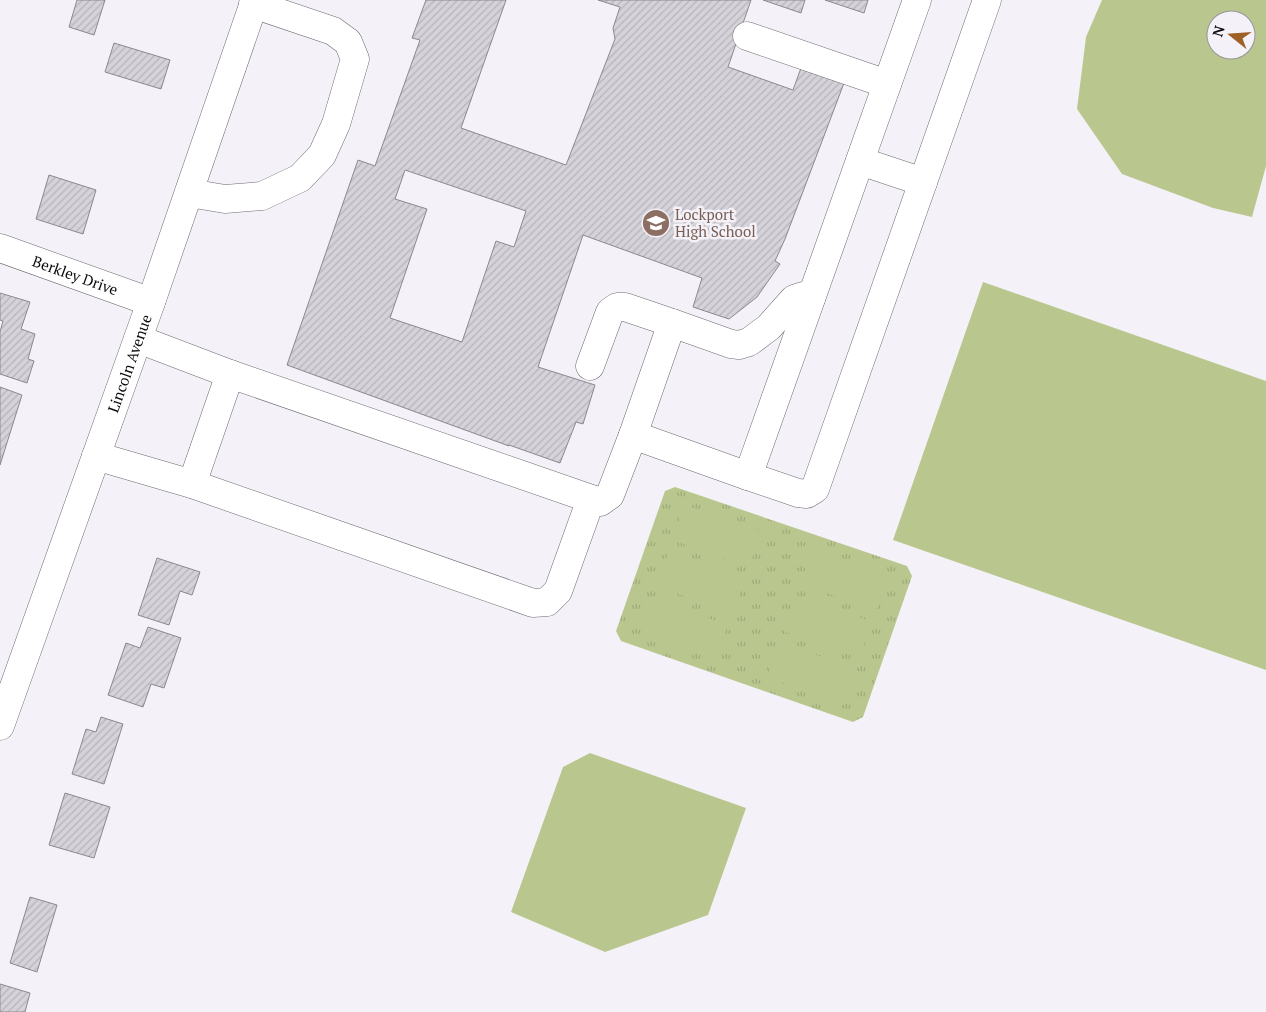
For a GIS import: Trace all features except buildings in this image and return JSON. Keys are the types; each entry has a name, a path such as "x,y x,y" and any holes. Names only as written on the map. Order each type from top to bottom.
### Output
{"street":[{"path":"748,476 917,0"},
{"path":"633,435 798,493 807,494 815,489 987,0"},
{"path":"189,193 225,199 262,196 300,178 322,155 336,124 355,59 348,42 334,31 254,2"},
{"name":"Lincoln Avenue","path":"0,726 151,302 254,2"},
{"path":"747,36 887,84"},
{"path":"860,161 923,182"},
{"name":"Berkley Drive","path":"0,248 151,302"},
{"path":"590,366 610,312 617,308 626,306 731,344 739,345 749,342 769,327 794,299 803,296 811,298"},
{"path":"138,339 230,374 600,502 610,495 672,323"},
{"path":"192,484 230,374"},
{"path":"96,456 192,484 533,603 547,602 558,591 591,499"}],"green space":[{"path":"1102,0 1266,0 1266,166 1252,217 1213,208 1122,174 1077,109 1086,37"},
{"path":"983,282 1266,381 1266,670 893,540"},
{"path":"675,487 907,566 912,576 863,717 853,722 621,641 616,631 665,491"},
{"path":"685,505 761,531 749,567 672,540"},
{"path":"812,549 888,575 876,610 800,584"},
{"path":"669,551 745,578 733,613 656,586"},
{"path":"796,595 872,622 860,657 783,631"},
{"path":"652,598 728,625 716,660 640,634"},
{"path":"779,642 856,669 843,704 767,677"},
{"path":"590,753 746,808 708,915 605,952 511,912 563,767"}],"place":[{"name":"Lockport High School","path":"656,223"}]}
